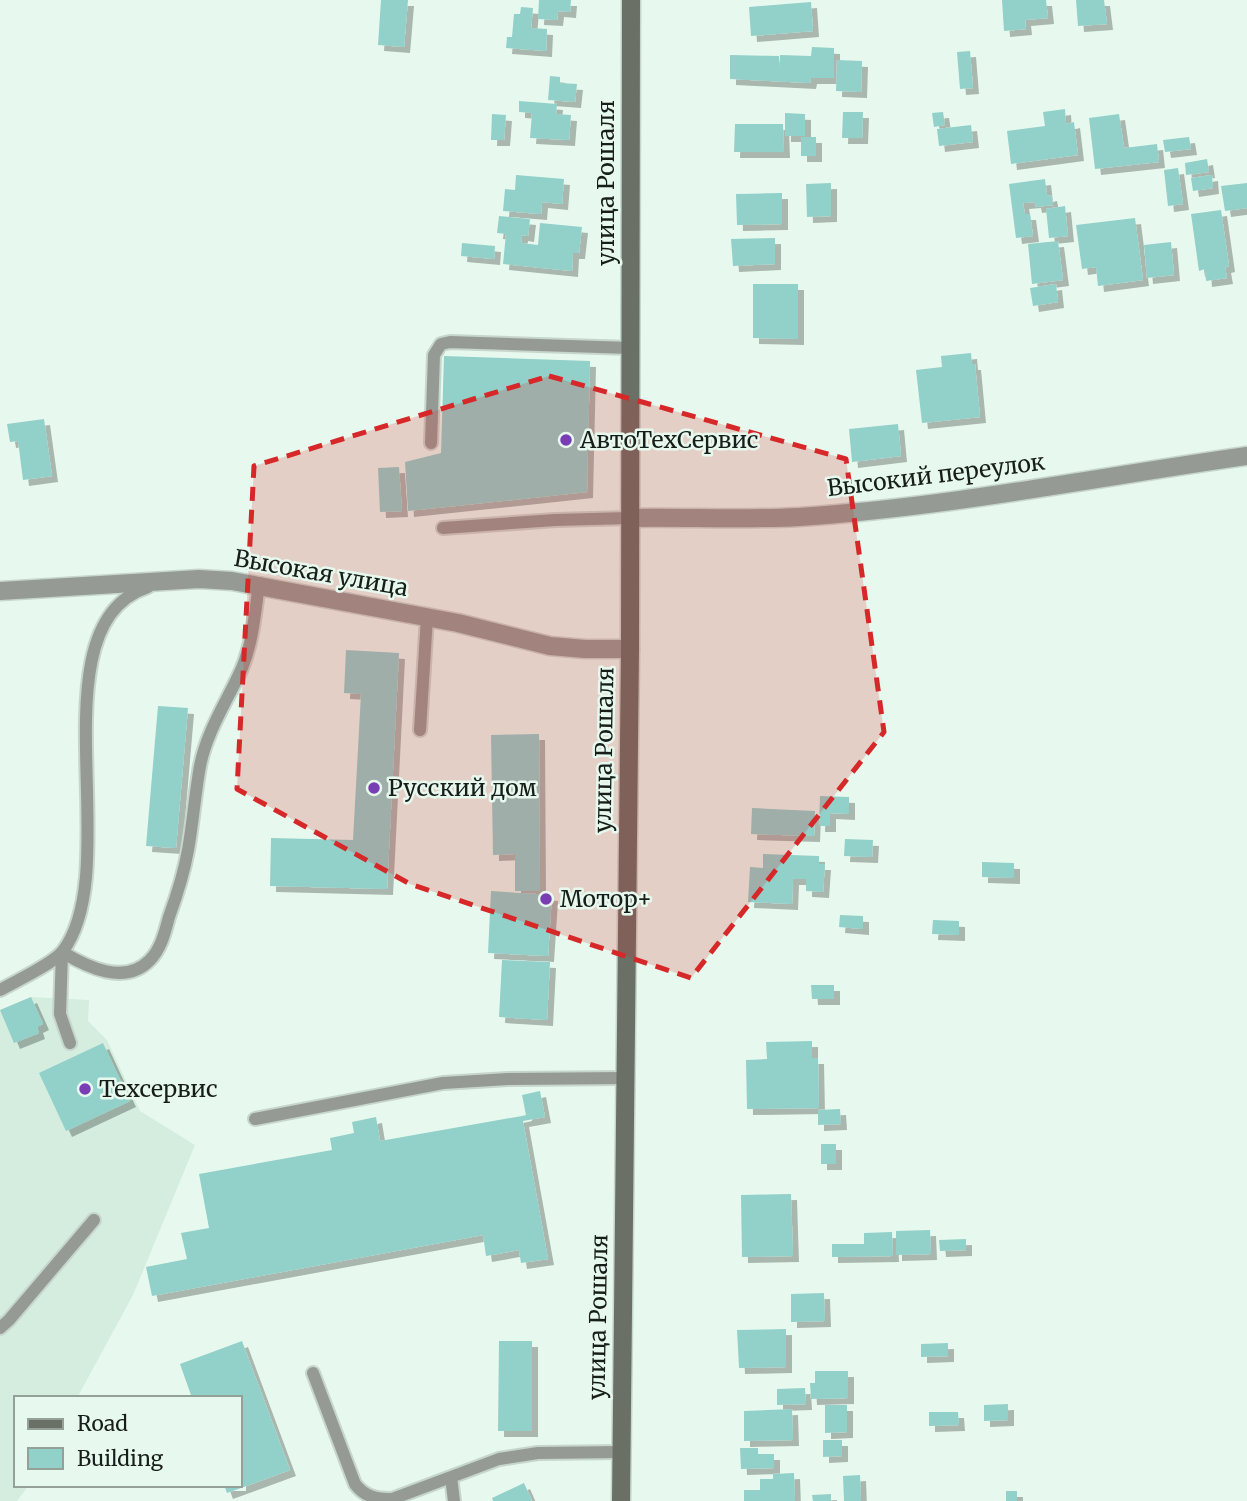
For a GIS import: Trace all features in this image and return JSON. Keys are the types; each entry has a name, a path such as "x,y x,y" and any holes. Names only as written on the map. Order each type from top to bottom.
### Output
{"main road":[{"name":"улица Рошаля","path":"621,1501 630,649 631,0"}],"street":[{"name":"Высокий переулок","path":"629,517 797,517 854,512 1247,456"},
{"name":"Высокая улица","path":"0,591 199,579 259,584 427,617 550,646 630,649"}],"lane":[{"path":"431,443 434,355 441,344 450,342 630,348"},
{"path":"443,528 629,517"},
{"path":"71,1043 60,1013 62,952 76,922 83,894 91,662 106,618 120,601 136,590 165,581"},
{"path":"62,952 100,971 119,974 135,971 149,961 160,947 188,852 206,741 242,667 251,639 259,584"},
{"path":"420,730 427,617"},
{"path":"0,990 62,952"},
{"path":"255,1119 443,1083 508,1079 625,1078"},
{"path":"0,1328 94,1220"},
{"path":"313,1373 355,1484 363,1494 379,1499 392,1499 499,1459 519,1455 621,1452"},
{"path":"451,1477 454,1501"}],"highlighted area":[{"path":"549,376 846,459 884,732 691,978 410,884 237,789 254,466"}],"shaded area":[{"path":"31,997 89,1000 88,1021 107,1040 140,1111 195,1145 133,1295 78,1396 14,1396 14,1487 28,1487 17,1501 0,1501 0,1010"}],"building":[{"path":"381,0 408,0 404,47 378,45"},
{"path":"539,0 571,0 570,12 558,11 557,20 538,19"},
{"path":"1002,0 1046,0 1048,18 1025,20 1026,29 1004,31"},
{"path":"1076,0 1104,0 1107,24 1078,26"},
{"path":"811,2 813,31 751,36 749,7"},
{"path":"521,7 533,8 531,28 547,29 546,51 506,48 507,37 512,37 514,14 520,14"},
{"path":"812,47 834,48 834,78 811,78 810,83 730,79 730,55 779,56 780,69 780,55 811,56"},
{"path":"970,51 973,88 960,89 957,52"},
{"path":"837,60 862,61 861,92 836,91"},
{"path":"550,76 560,77 560,83 577,84 575,102 548,100"},
{"path":"519,101 557,104 556,114 571,115 569,140 530,138 532,113 519,112"},
{"path":"1065,109 1066,124 1074,122 1078,155 1011,164 1007,131 1045,126 1043,112"},
{"path":"843,112 863,112 862,138 842,138"},
{"path":"943,112 945,125 934,127 932,113"},
{"path":"785,113 805,114 805,136 785,136"},
{"path":"492,114 506,115 504,140 491,140"},
{"path":"1119,114 1124,148 1157,144 1159,162 1095,169 1089,118"},
{"path":"735,124 783,124 784,152 734,152"},
{"path":"971,125 973,142 939,146 937,129"},
{"path":"801,137 816,137 816,156 801,156"},
{"path":"1189,137 1191,149 1165,152 1163,140"},
{"path":"1207,159 1209,172 1186,175 1185,163"},
{"path":"1178,168 1183,204 1168,206 1164,170"},
{"path":"516,175 564,179 562,204 542,202 541,214 503,211 505,189 515,190"},
{"path":"1212,175 1213,188 1193,191 1191,178"},
{"path":"1045,179 1047,196 1051,195 1053,205 1036,207 1035,202 1023,203 1025,214 1030,214 1033,236 1016,238 1009,184"},
{"path":"831,183 831,216 807,217 806,184"},
{"path":"1247,183 1247,208 1225,211 1221,186"},
{"path":"782,193 782,224 737,225 736,194"},
{"path":"1065,206 1068,236 1049,238 1046,209"},
{"path":"1221,210 1229,266 1225,267 1227,278 1206,281 1205,269 1199,271 1191,214"},
{"path":"499,216 530,219 528,236 522,235 521,243 538,245 540,223 582,227 579,253 573,253 572,271 503,264 506,234 497,233"},
{"path":"1135,218 1143,280 1098,286 1096,267 1082,269 1076,225"},
{"path":"775,238 775,264 733,266 731,239"},
{"path":"1058,241 1063,280 1032,284 1028,244"},
{"path":"1171,242 1174,275 1147,278 1144,245"},
{"path":"462,243 495,246 494,259 461,256"},
{"path":"753,284 798,284 798,339 753,338"},
{"path":"1056,284 1058,302 1033,306 1030,288"},
{"path":"971,353 972,364 975,364 980,417 922,423 916,370 942,367 941,356"},
{"path":"444,356 590,361 587,492 408,511 405,462 441,453"},
{"path":"44,419 52,476 23,480 18,441 10,442 7,424"},
{"path":"898,424 901,456 852,462 849,429"},
{"path":"399,467 402,511 380,512 378,468"},
{"path":"346,650 399,653 387,889 270,886 271,838 353,840 361,694 344,693"},
{"path":"158,706 188,708 176,848 146,846"},
{"path":"539,734 540,891 515,891 515,854 493,855 491,735"},
{"path":"820,796 849,797 849,814 830,813 830,826 819,826"},
{"path":"752,808 815,811 814,836 751,834"},
{"path":"845,839 873,840 872,857 844,856"},
{"path":"763,854 819,856 819,864 825,864 823,892 806,891 806,879 793,879 792,904 748,902 750,867 763,868"},
{"path":"982,862 1014,863 1014,878 982,877"},
{"path":"491,891 552,895 548,956 488,953"},
{"path":"840,915 863,916 863,929 839,927"},
{"path":"933,920 959,921 959,935 932,934"},
{"path":"502,960 550,962 547,1020 499,1017"},
{"path":"811,985 834,985 834,999 812,999"},
{"path":"31,997 43,1024 37,1027 39,1033 14,1043 0,1010"},
{"path":"812,1041 812,1058 818,1058 819,1108 747,1109 746,1060 767,1059 766,1042"},
{"name":"Техсервис","path":"103,1043 130,1101 66,1131 39,1073"},
{"path":"540,1091 545,1117 523,1121 548,1259 521,1263 519,1250 486,1256 483,1235 152,1296 146,1267 187,1259 181,1233 209,1228 199,1174 332,1150 330,1138 354,1133 352,1122 376,1117 380,1141 522,1116 526,1115 522,1095"},
{"path":"840,1109 841,1124 818,1125 818,1110"},
{"path":"821,1144 836,1144 836,1164 821,1164"},
{"path":"791,1194 793,1256 742,1257 741,1195"},
{"path":"930,1230 931,1254 896,1255 896,1231"},
{"path":"892,1232 893,1256 832,1257 832,1244 864,1244 864,1233"},
{"path":"966,1239 966,1250 940,1251 939,1240"},
{"path":"824,1293 825,1321 791,1322 791,1294"},
{"path":"786,1329 786,1367 739,1368 737,1330"},
{"path":"242,1341 290,1470 227,1493 225,1487 242,1487 242,1396 191,1396 180,1364"},
{"path":"499,1341 532,1341 532,1431 498,1431"},
{"path":"948,1343 948,1356 921,1357 921,1344"},
{"path":"815,1371 848,1371 848,1398 811,1399 810,1383 815,1383"},
{"path":"805,1388 806,1404 777,1405 777,1389"},
{"path":"1008,1404 1008,1420 984,1421 984,1405"},
{"path":"825,1405 847,1405 847,1432 825,1433"},
{"path":"792,1409 793,1440 744,1441 744,1411"},
{"path":"929,1412 958,1412 959,1425 929,1426"},
{"path":"823,1440 842,1440 842,1456 823,1457"},
{"path":"740,1448 758,1448 758,1454 774,1454 774,1468 741,1469"},
{"path":"794,1473 795,1501 744,1501 744,1490 760,1490 760,1479 773,1479 773,1474"},
{"path":"860,1475 861,1501 844,1501 843,1476"},
{"path":"524,1483 532,1501 493,1501 492,1498"},
{"path":"1006,1491 1017,1491 1017,1501 1006,1501"},
{"path":"831,1494 831,1501 813,1501 812,1495"}],"place":[{"name":"АвтоТехСервис","path":"566,440"},
{"name":"Русский дом","path":"374,788"},
{"name":"Мотор+","path":"546,899"},
{"name":"Техсервис","path":"85,1089"}]}
